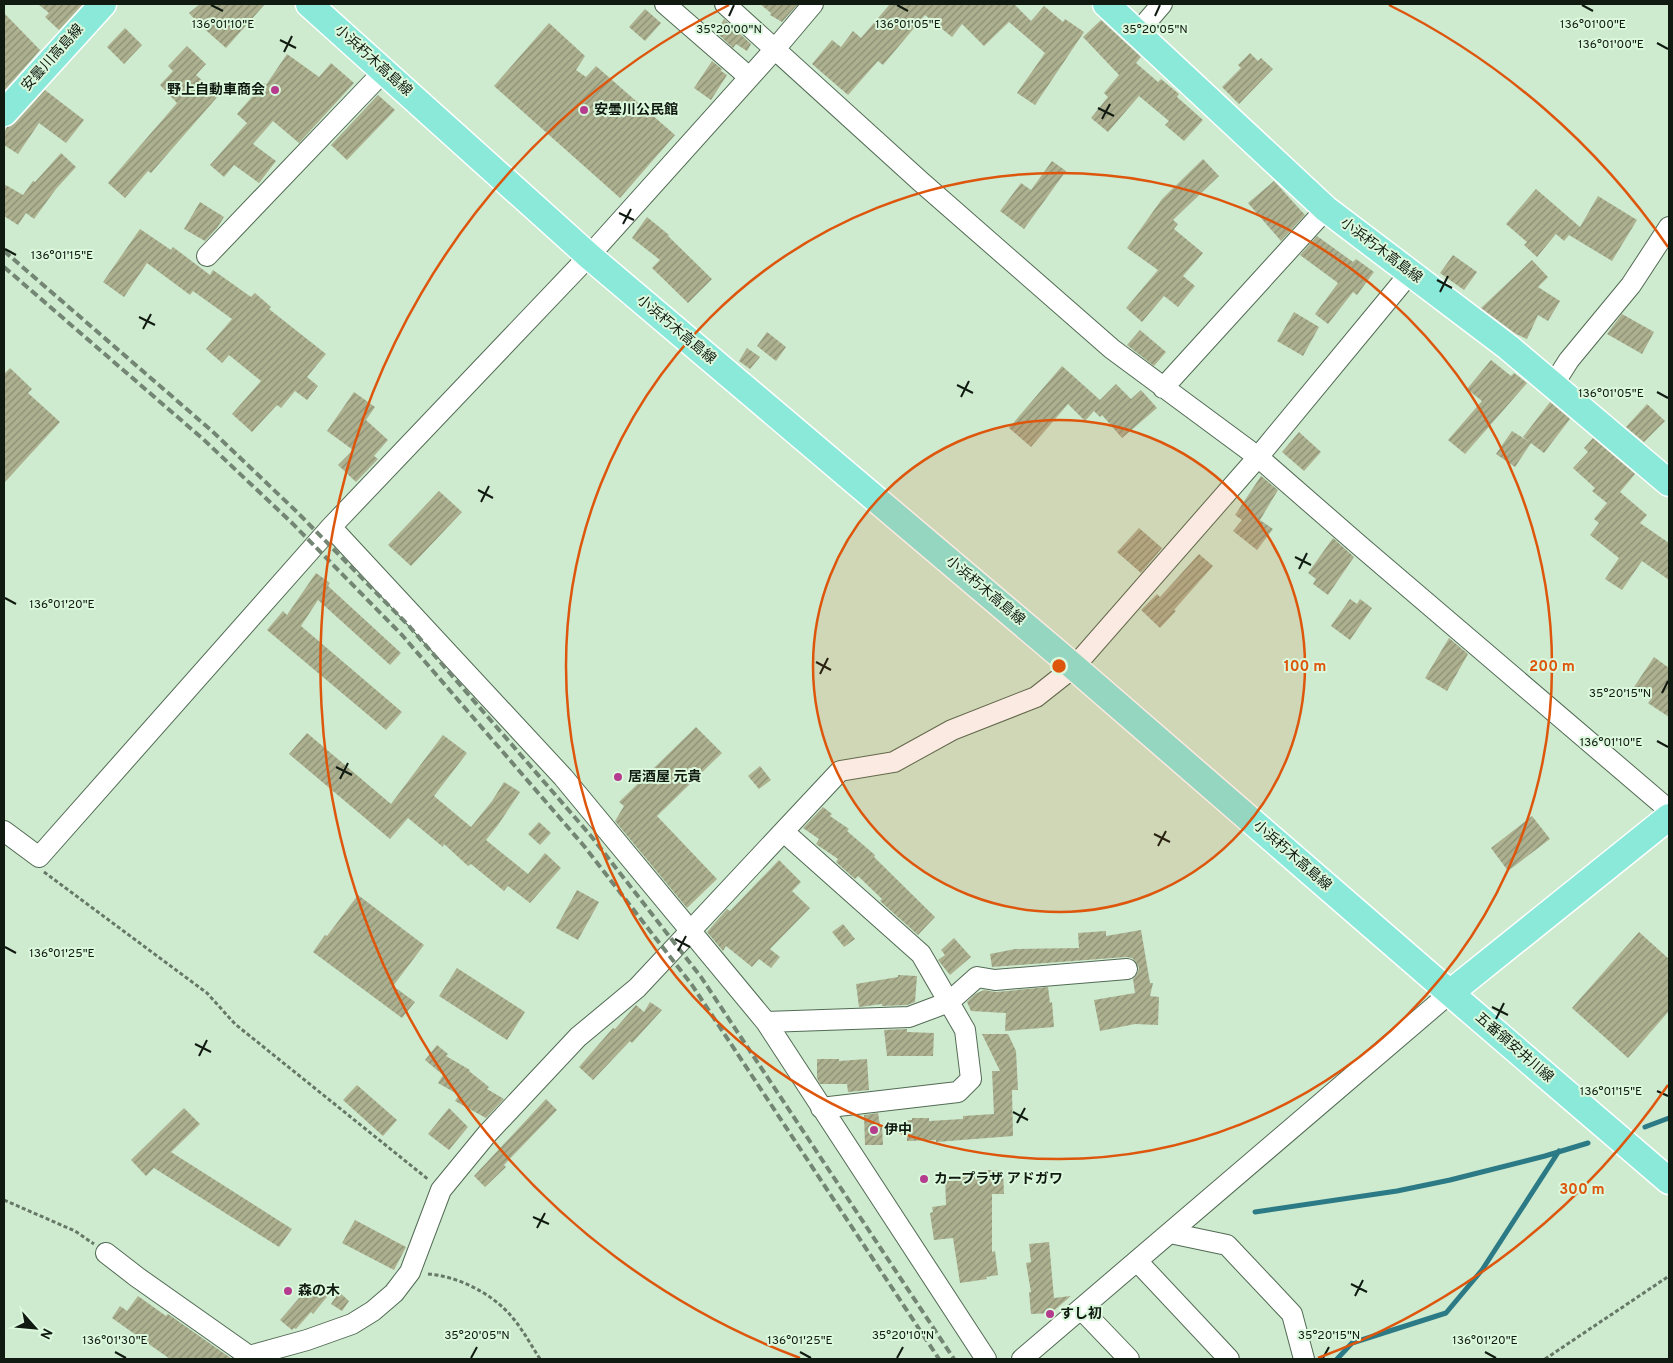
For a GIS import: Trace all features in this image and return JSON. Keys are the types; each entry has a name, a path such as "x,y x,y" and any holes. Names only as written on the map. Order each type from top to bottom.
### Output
{"main road":[{"name":"安曇川高島線","path":"4,113 103,4"},
{"name":"小浜朽木高島線","path":"309,4 589,256 1074,667 1450,993"},
{"name":"小浜朽木高島線","path":"1106,4 1326,209 1508,347 1669,483"},
{"path":"1450,993 1669,817"},
{"name":"五番領安井川線","path":"1450,993 1669,1181"}],"street":[{"path":"665,4 750,77"},
{"path":"725,4 920,182 1112,349 1258,457 1359,546 1669,810"},
{"path":"4,830 39,857 331,528 589,256 813,4"},
{"path":"1137,33 1162,4"},
{"path":"207,256 384,71"},
{"path":"1163,388 1326,209"},
{"path":"1553,385 1569,360 1632,285 1669,227"},
{"path":"106,1253 136,1277 253,1357 352,1324 373,1311 394,1292 410,1272 441,1190 487,1134 578,1037 637,988 840,771 894,762 952,730 1036,697 1074,667 1258,457 1410,273"},
{"path":"331,528 563,777 766,1022 986,1359"},
{"path":"784,832 921,954 965,1030 971,1079 958,1092 821,1108"},
{"path":"766,1022 909,1017 948,1002 977,977 995,980 1127,969"},
{"path":"1024,1359 1450,993"},
{"path":"1170,1233 1227,1246 1292,1314 1304,1359"},
{"path":"1137,1260 1229,1359"},
{"path":"1081,1309 1129,1359"}],"path":[{"path":"39,857 45,873 207,993 235,1024 441,1190"},
{"path":"4,1200 75,1231 106,1253"},
{"path":"410,1272 436,1274 454,1279 489,1296 512,1317 540,1359"},
{"path":"1545,1359 1669,1276"}],"building":[{"path":"38,4 83,4 59,30 45,17 49,13"},
{"path":"200,4 265,4 226,48 189,13"},
{"path":"760,4 798,4 782,22 770,15 771,13"},
{"path":"890,4 1014,4 1031,21 1044,6 1063,22 1065,19 1084,32 1035,105 1017,93 1045,53 1009,22 984,46 962,24 952,37 925,15 883,65 878,61 848,95 812,64 832,40 841,47 853,31 861,38"},
{"path":"645,9 661,23 645,41 629,27"},
{"path":"4,13 40,50 4,91"},
{"path":"724,19 751,44 747,51 736,44 733,48 716,32"},
{"path":"1101,20 1141,57 1136,63 1158,82 1161,79 1179,94 1177,97 1203,120 1184,141 1165,125 1169,121 1139,96 1108,132 1091,118 1108,97 1104,93 1119,75 1083,37"},
{"name":"安曇川公民館","path":"549,23 585,56 576,70 586,77 596,66 675,135 620,198 494,86"},
{"path":"125,28 142,45 124,64 107,47"},
{"path":"187,46 206,64 196,75 219,95 151,173 148,171 125,198 108,183 177,103 160,85 173,71 168,66"},
{"path":"1250,53 1258,61 1261,58 1273,69 1239,104 1222,87 1241,68 1238,65"},
{"path":"287,54 319,77 331,63 354,83 299,143 273,121 253,144 276,161 259,183 234,165 224,177 210,165 247,123 237,114 264,83 266,85"},
{"path":"712,61 727,75 711,100 694,88"},
{"path":"45,90 84,120 66,143 39,123 18,154 4,145 4,133 7,127 15,123"},
{"path":"378,95 395,110 347,160 331,145"},
{"path":"61,153 76,167 56,189 34,219 26,213 18,225 4,216 4,184 23,195 33,181 35,182"},
{"path":"1203,159 1219,176 1173,220 1178,224 1174,229 1203,253 1183,276 1195,286 1178,307 1164,296 1142,322 1126,308 1158,270 1127,248 1162,199"},
{"path":"1052,161 1066,171 1024,229 1000,211 1021,183 1031,190"},
{"path":"1274,181 1305,215 1281,241 1248,203"},
{"path":"1536,189 1580,227 1598,196 1637,220 1612,261 1569,235 1564,241 1556,234 1537,257 1524,245 1527,242 1506,224"},
{"path":"200,202 224,217 205,241 184,229"},
{"path":"647,217 669,235 712,279 688,303 652,268 660,260 632,238"},
{"path":"140,229 171,250 173,247 210,275 213,270 251,297 255,293 271,307 269,309 326,354 307,377 318,386 307,400 295,391 281,408 277,405 252,432 232,414 261,381 229,355 222,363 206,349 232,319 193,291 190,295 147,263 124,297 103,282"},
{"path":"1317,236 1353,262 1356,259 1374,272 1357,295 1353,292 1328,324 1315,314 1338,283 1300,255"},
{"path":"1453,255 1477,272 1464,290 1440,273"},
{"path":"1532,260 1548,277 1538,287 1560,301 1548,321 1538,315 1527,339 1516,334 1481,308"},
{"path":"1294,312 1319,327 1303,356 1277,341"},
{"path":"1622,314 1654,332 1642,354 1607,334"},
{"path":"1140,330 1166,352 1154,366 1127,345"},
{"path":"767,332 786,347 776,361 757,346"},
{"path":"747,348 760,357 750,369 739,361"},
{"path":"1491,360 1511,376 1514,373 1527,383 1465,454 1448,440 1482,401 1467,389"},
{"path":"1062,366 1100,400 1116,384 1131,399 1141,390 1157,408 1122,438 1102,415 1100,417 1094,411 1085,421 1068,404 1031,447 1009,428"},
{"path":"10,368 32,389 28,393 60,422 4,483 4,374"},
{"path":"354,392 375,407 366,420 388,440 374,456 378,459 356,482 338,465 353,450 327,431"},
{"path":"1550,402 1570,419 1544,453 1523,437"},
{"path":"1647,404 1665,421 1644,442 1626,427"},
{"path":"1512,431 1531,443 1515,467 1496,454"},
{"path":"1299,432 1321,452 1304,471 1282,452"},
{"path":"1593,438 1635,474 1620,492 1647,515 1640,523 1669,543 1669,580 1642,561 1622,590 1605,579 1619,558 1590,535 1599,523 1594,519 1607,503 1592,491 1595,488 1573,468 1588,452 1584,448"},
{"path":"1261,476 1278,490 1260,520 1273,529 1257,550 1233,531 1242,520 1235,515"},
{"path":"439,491 462,512 411,566 388,545"},
{"path":"1139,528 1162,548 1141,573 1117,552"},
{"path":"1333,538 1354,557 1328,595 1313,584 1316,579 1308,573"},
{"path":"1199,554 1213,566 1160,628 1141,610 1157,594 1160,597"},
{"path":"316,573 330,583 328,586 401,653 390,665 318,600 301,626 402,712 386,730 267,630 283,611 287,615"},
{"path":"1350,599 1357,604 1360,599 1372,608 1350,640 1331,626"},
{"path":"1449,638 1468,654 1447,691 1425,678"},
{"path":"1654,657 1669,668 1669,717 1648,703 1651,699 1634,687"},
{"path":"696,727 722,753 657,816 717,879 687,908 615,821 624,806 619,802"},
{"path":"307,733 391,804 443,735 467,753 434,796 471,827 492,801 504,782 520,792 486,840 528,874 545,853 561,868 530,903 508,886 504,891 471,864 468,866 444,844 443,847 408,818 390,839 289,754"},
{"path":"760,766 771,780 759,789 748,776"},
{"path":"823,807 832,814 830,816 849,829 847,831 875,855 874,857 935,917 918,935 880,901 882,899 858,876 855,879 836,862 838,859 816,844 819,839 803,828"},
{"path":"1532,816 1550,839 1508,871 1491,848"},
{"path":"539,822 551,833 540,845 528,834"},
{"path":"779,860 801,882 792,891 810,908 770,949 780,957 771,968 759,959 752,967 726,946 723,951 707,932 727,909 730,911"},
{"path":"577,890 599,902 578,940 556,928"},
{"path":"358,895 424,945 393,986 415,1002 402,1018 313,952"},
{"path":"843,924 855,939 844,947 832,932"},
{"path":"1141,930 1150,983 1153,983 1150,996 1159,997 1158,1025 1135,1024 1100,1031 1094,1000 1135,993 1133,979 1139,968 1132,958 992,967 990,954 1015,949 1079,948 1078,933 1106,931 1106,936"},
{"path":"1639,932 1669,959 1669,1011 1628,1058 1572,1008"},
{"path":"954,938 971,957 950,975 938,960 945,955 941,950"},
{"path":"457,968 525,1012 507,1040 439,996"},
{"path":"898,975 917,976 915,1002 907,1005 882,1006 882,1004 859,1007 856,984 898,977"},
{"path":"1048,987 1050,1003 1052,1002 1054,1027 1005,1031 1006,1013 971,1011 967,1002 975,994 984,990 996,992"},
{"path":"650,1002 662,1010 632,1043 630,1041 593,1080 579,1067 636,1005 644,1012"},
{"path":"907,1029 907,1032 934,1033 933,1056 887,1056 884,1030"},
{"path":"982,1034 1008,1034 1016,1051 1018,1090 1012,1090 1013,1136 936,1142 936,1140 907,1141 907,1120 912,1120 912,1118 929,1118 929,1121 963,1119 963,1116 994,1114 992,1071 1000,1071"},
{"path":"437,1045 448,1054 446,1056 470,1070 489,1087 487,1089 504,1099 486,1118 455,1101 459,1095 438,1083 443,1075 425,1060"},
{"path":"817,1059 839,1059 839,1061 867,1059 869,1090 848,1092 847,1084 820,1084 817,1078"},
{"path":"357,1085 397,1120 383,1136 343,1100"},
{"path":"546,1099 557,1110 504,1165 506,1167 485,1187 474,1176"},
{"path":"184,1108 200,1124 171,1152 292,1229 279,1247 154,1168 146,1176 131,1160"},
{"path":"449,1108 468,1127 449,1150 428,1134"},
{"path":"878,1113 880,1126 882,1126 883,1145 865,1145 864,1115"},
{"path":"984,1170 1003,1170 1004,1194 992,1194 992,1252 995,1251 998,1275 986,1277 987,1279 960,1283 953,1238 934,1240 930,1213 933,1212 932,1207 946,1205 945,1176 962,1176 962,1173 984,1173"},
{"path":"355,1220 406,1247 394,1270 342,1243"},
{"path":"1049,1242 1054,1298 1071,1296 1051,1313 1031,1314 1029,1292 1031,1292 1026,1263 1031,1262 1029,1244"},
{"path":"320,1282 331,1292 313,1314 311,1312 296,1329 292,1330 280,1320 300,1297 302,1298 309,1290 311,1292"},
{"path":"339,1292 349,1301 342,1311 331,1304"},
{"path":"138,1296 166,1316 168,1314 232,1359 170,1359 112,1318 120,1306 127,1311"}],"waterway":[{"path":"1645,1127 1669,1118"},
{"path":"1255,1212 1397,1191 1450,1180 1588,1143"},
{"path":"1337,1359 1352,1343 1446,1313 1482,1270 1559,1151"}],"railway":[{"path":"4,251 212,431 297,512 409,626 591,836 701,977 954,1359"},
{"path":"4,267 203,439 291,522 402,635 584,846 692,985 939,1359"}],"place":[{"name":"野上自動車商会","path":"275,90"},
{"name":"安曇川公民館","path":"584,110"},
{"name":"居酒屋 元貴","path":"618,777"},
{"name":"伊中","path":"874,1130"},
{"name":"カープラザ アドガワ","path":"924,1179"},
{"name":"森の木","path":"288,1291"},
{"name":"すし初","path":"1050,1314"}]}
